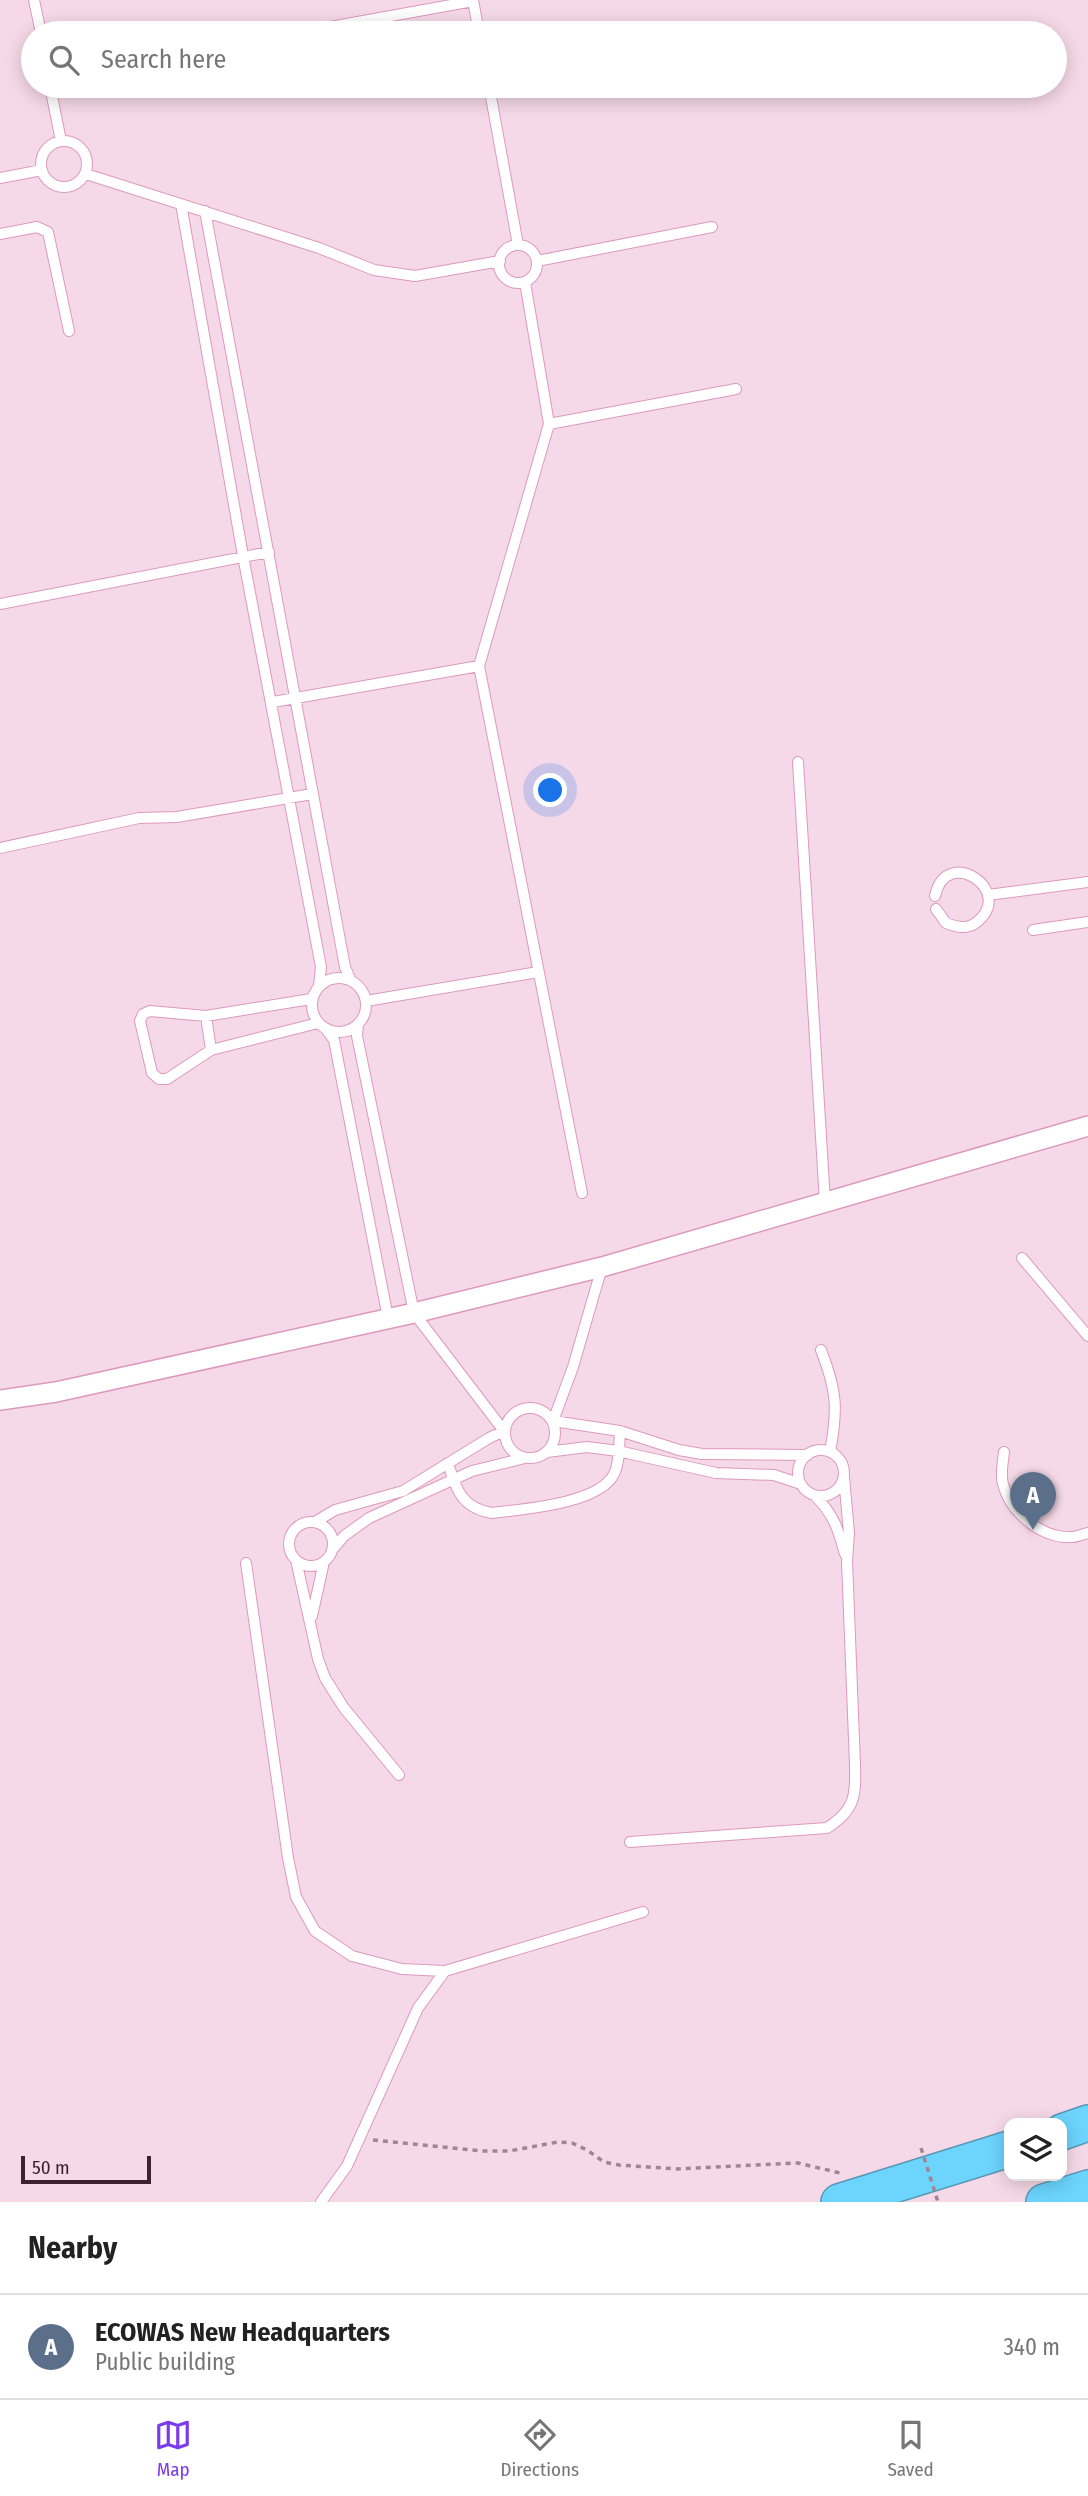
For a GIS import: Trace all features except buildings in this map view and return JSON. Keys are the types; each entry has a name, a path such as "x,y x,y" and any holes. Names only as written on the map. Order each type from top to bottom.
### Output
{"highway":[{"path":"1067,2130 1088,2123"},
{"path":"841,2188 1004,2150"},
{"path":"1044,2202 1088,2188"}],"street":[{"path":"0,1400 56,1392 414,1313 602,1267 1088,1126"}],"lane":[{"path":"34,0 38,21"},
{"path":"363,21 473,1 477,21"},
{"path":"52,98 61,141"},
{"path":"491,98 518,245"},
{"path":"61,141 75,143 88,160 86,174 76,184 63,187 50,182 41,163 47,148 61,141"},
{"path":"0,178 42,170"},
{"path":"86,174 319,248 374,270 415,276 500,261"},
{"path":"181,204 243,556 273,702 321,967 319,985 312,999 311,1009 334,1040 388,1318"},
{"path":"205,211 312,794 345,967 351,981"},
{"path":"0,234 37,226 48,232 69,331"},
{"path":"537,261 712,227"},
{"path":"518,245 531,250 537,261 535,274 525,282 512,282 502,274 500,261 506,250 518,245"},
{"path":"525,282 550,424 479,666 582,1193"},
{"path":"550,424 736,390"},
{"path":"0,604 269,552"},
{"path":"273,702 479,666"},
{"path":"799,762 825,1202"},
{"path":"0,848 127,820 177,817 312,794"},
{"path":"934,896 939,883 946,877 963,873 979,880 988,895 985,913 972,925 963,927 946,923 936,909"},
{"path":"988,895 1088,882"},
{"path":"1033,930 1088,922"},
{"path":"366,1001 538,972"},
{"path":"319,985 334,978 351,981 358,986 366,1001 357,1036 414,1313 505,1431"},
{"path":"312,999 206,1016 150,1011 143,1014 140,1021 152,1073 159,1079 167,1079 211,1049 322,1026 343,1032 358,1024"},
{"path":"206,1016 211,1049"},
{"path":"1021,1258 1088,1336"},
{"path":"311,1623 324,1562 344,1536 369,1518 484,1467 541,1456 547,1452 556,1438 553,1421 573,1367 602,1267"},
{"path":"821,1350 832,1379 836,1405 830,1452"},
{"path":"526,1458 512,1451 505,1438 511,1416 525,1408 541,1410 553,1421 620,1431 679,1450 702,1454 808,1455"},
{"path":"315,1522 335,1510 402,1491 505,1431"},
{"path":"448,1463 453,1480 469,1505 492,1513 516,1510 575,1499 600,1491 616,1471 620,1431"},
{"path":"547,1452 587,1447 618,1451 716,1473 774,1475 801,1485 827,1508 837,1525 847,1561"},
{"path":"629,1842 827,1828 842,1818 851,1805 856,1788 847,1561 849,1534 842,1462 830,1452 822,1450 808,1455 803,1459 798,1472 801,1485"},
{"path":"1004,1451 1002,1482 1011,1504 1030,1523 1052,1533 1072,1537 1088,1533"},
{"path":"814,1495 830,1495 842,1485 844,1478"},
{"path":"332,1549 332,1535 322,1524 301,1523 290,1534 288,1548 296,1560 318,1659 325,1678 344,1708 399,1774"},
{"path":"296,1560 310,1566 324,1562"},
{"path":"246,1563 288,1857 296,1897 315,1931 352,1956 402,1969 445,1971 643,1912"},
{"path":"321,2202 346,2166 360,2138 418,2008 445,1971"}],"path":[{"path":"360,2138 482,2151 509,2151 558,2142 572,2143 604,2162 678,2169 798,2163 841,2188"},
{"path":"921,2148 937,2202"},
{"path":"918,2164 929,2160"}],"place":[{"name":"ECOWAS New Headquarters","path":"1033,1530"}]}
